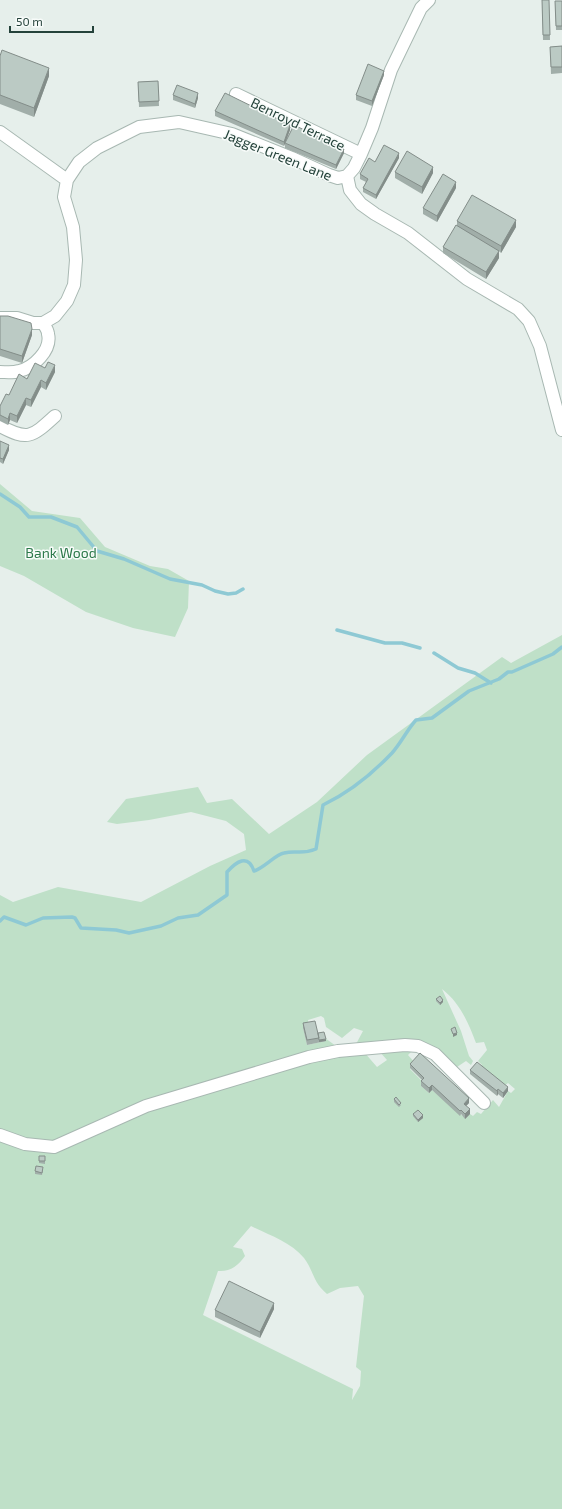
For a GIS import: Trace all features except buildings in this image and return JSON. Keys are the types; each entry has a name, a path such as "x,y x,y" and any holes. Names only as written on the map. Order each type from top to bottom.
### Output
{"street":[{"name":"Jagger Green Lane","path":"43,323 55,316 63,306 74,285 76,260 73,227 64,198 67,180 79,162 97,148 139,127 179,122 232,134 338,178 347,176 354,168 372,128 391,70 421,8 429,0"},
{"name":"Benroyd Terrace","path":"236,94 361,154"},
{"path":"0,132 67,180"},
{"path":"347,176 350,190 354,198 375,214 408,233 467,279 518,309 529,321 540,346 562,430"},
{"path":"0,318 17,318 33,323 43,323 49,336 45,349 37,362 30,367 19,371 0,372"},
{"path":"0,426 17,435 28,436 41,429 55,416"},
{"path":"0,1135 25,1144 54,1147 146,1106 309,1057 338,1051 405,1045 418,1046 435,1054 484,1103"}],"green space":[{"name":"Bank Wood","path":"0,484 32,511 80,518 105,547 150,566 168,569 189,581 188,608 175,637 133,628 86,612 24,576 0,566"},
{"path":"562,635 562,1509 0,1509 0,1141 21,1149 55,1148 66,1145 160,1104 182,1099 324,1056 364,1052 377,1067 387,1060 379,1051 397,1048 414,1049 408,1055 415,1063 410,1069 424,1083 421,1086 429,1093 432,1090 465,1118 470,1114 473,1116 477,1112 481,1114 493,1100 499,1107 508,1091 511,1093 515,1089 508,1083 503,1087 479,1068 482,1065 478,1061 487,1050 484,1042 476,1043 459,1007 442,989 461,1031 469,1056 473,1061 471,1065 466,1061 454,1069 432,1047 415,1042 401,1041 355,1046 363,1031 354,1028 342,1038 326,1027 324,1018 321,1016 308,1020 309,1026 303,1028 307,1045 325,1041 325,1038 336,1046 151,1102 59,1141 37,1143 25,1141 0,1131 0,895 13,902 58,887 141,902 210,866 246,850 244,834 226,821 191,812 117,824 107,822 126,799 198,787 207,803 232,799 269,834 317,802 367,755 502,657 511,663","holes":["251,1226 286,1243 299,1252 307,1263 318,1285 327,1294 340,1288 358,1286 364,1296 356,1367 361,1371 360,1386 352,1400 353,1389 203,1315 218,1271 233,1268 240,1263 245,1256 242,1249 233,1247"]}],"waterway":[{"path":"0,494 20,507 29,517 51,517 77,527 97,551 124,559 170,579 202,585 215,591 228,594 236,593 243,589"},
{"path":"337,630 385,643 402,643 420,648"},
{"path":"0,921 4,917 26,925 43,918 72,917 75,918 81,928 116,930 129,933 161,926 178,918 198,915 227,895 227,872 234,865 242,861 249,862 254,871 281,854 288,852 306,852 316,849 323,805 351,789 377,768 392,753 416,720 432,718 469,691 499,679 508,672 512,672 553,654 562,647"},
{"path":"434,653 458,668 475,673 491,683"}]}
